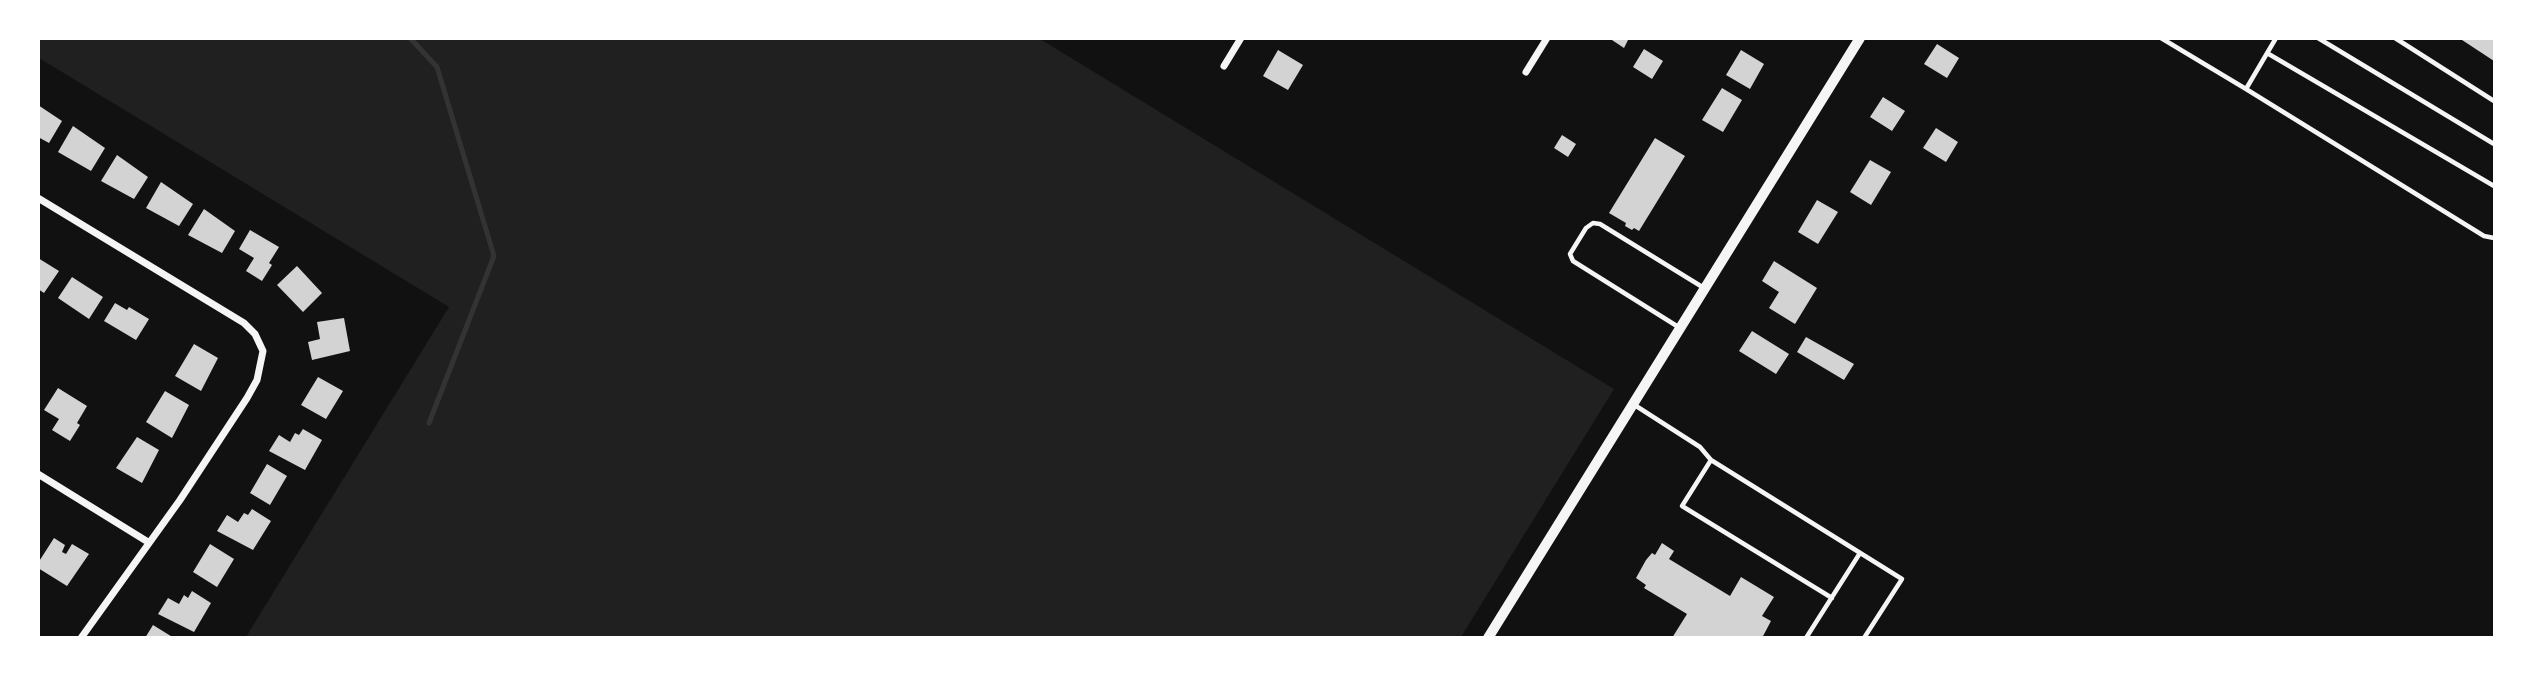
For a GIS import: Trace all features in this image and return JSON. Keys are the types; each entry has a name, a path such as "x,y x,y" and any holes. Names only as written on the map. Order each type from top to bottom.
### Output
{"street":[{"path":"1224,66 1241,38"},
{"path":"1526,72 1547,38"},
{"path":"1488,638 1860,38"},
{"path":"38,198 244,324 255,334 263,351 257,380 247,398 180,500 80,638"},
{"path":"38,474 148,542"}],"lane":[{"path":"2161,38 2484,236 2494,238"},
{"path":"2246,89 2276,38"},
{"path":"2318,38 2494,144"},
{"path":"2395,38 2494,101"},
{"path":"2267,53 2494,186"},
{"path":"1680,328 1573,261 1570,254 1593,223 1600,224 1705,288"},
{"path":"1633,404 1700,447 1711,460 1902,579 1864,638"},
{"path":"1711,460 1682,506 1832,598"},
{"path":"1806,638 1860,553"}],"shaded area":[{"path":"38,39 1040,39 1614,389 1461,637 246,637 449,307 39,58"}],"building":[{"path":"1609,38 1629,38 1624,48"},
{"path":"2459,38 2494,38 2494,61"},
{"path":"1937,44 1959,58 1947,78 1924,64"},
{"path":"1644,49 1663,61 1652,79 1633,67"},
{"path":"1278,50 1303,65 1288,90 1263,76"},
{"path":"1741,50 1764,64 1750,89 1726,75"},
{"path":"1722,88 1742,100 1723,132 1702,120"},
{"path":"1883,97 1905,111 1892,131 1870,117"},
{"path":"38,105 62,121 49,143 38,137"},
{"path":"73,126 105,148 91,171 58,152"},
{"path":"1936,128 1958,142 1946,162 1923,148"},
{"path":"1562,135 1576,144 1568,157 1554,148"},
{"path":"1655,138 1685,156 1639,231 1634,228 1632,230 1609,213"},
{"path":"117,155 148,177 134,199 101,181"},
{"path":"1870,160 1891,172 1871,205 1850,192"},
{"path":"161,182 193,204 179,226 146,208"},
{"path":"1817,200 1838,212 1818,244 1798,232"},
{"path":"204,209 235,231 222,253 188,235"},
{"path":"250,230 279,247 262,281 246,271 254,258 239,249"},
{"path":"38,258 59,271 44,293 38,289"},
{"path":"1774,261 1817,288 1795,324 1769,308 1779,292 1762,281"},
{"path":"297,266 322,293 303,312 277,285"},
{"path":"72,277 103,297 89,319 58,298"},
{"path":"115,303 127,310 129,307 149,319 136,340 104,321"},
{"path":"344,318 350,351 312,360 308,342 320,339 317,322"},
{"path":"1752,331 1789,354 1776,374 1739,351"},
{"path":"1806,337 1854,364 1844,380 1797,352"},
{"path":"194,344 218,358 201,391 175,376"},
{"path":"318,377 343,391 326,419 301,405"},
{"path":"58,388 87,406 70,441 52,430 59,419 44,410"},
{"path":"165,391 189,405 172,438 146,422"},
{"path":"303,429 322,440 305,470 269,451 279,435 290,442 295,433 299,435"},
{"path":"137,437 159,450 142,483 116,468"},
{"path":"267,464 287,476 270,505 250,493"},
{"path":"252,509 271,521 253,550 217,531 227,515 238,522 244,513 248,515"},
{"path":"54,538 65,545 62,552 66,554 72,544 89,554 67,586 38,568 38,563"},
{"path":"1662,543 1674,551 1669,559 1730,596 1741,577 1774,597 1762,616 1771,621 1762,638 1672,638 1687,614 1644,588 1646,585 1636,578 1646,560 1652,553 1655,555"},
{"path":"210,544 234,559 217,587 193,572"},
{"path":"192,591 211,603 194,632 158,614 168,598 179,604 184,595 188,598"},
{"path":"153,625 174,638 145,638"}],"waterway":[{"path":"410,38 437,67 494,256 429,423"}]}
